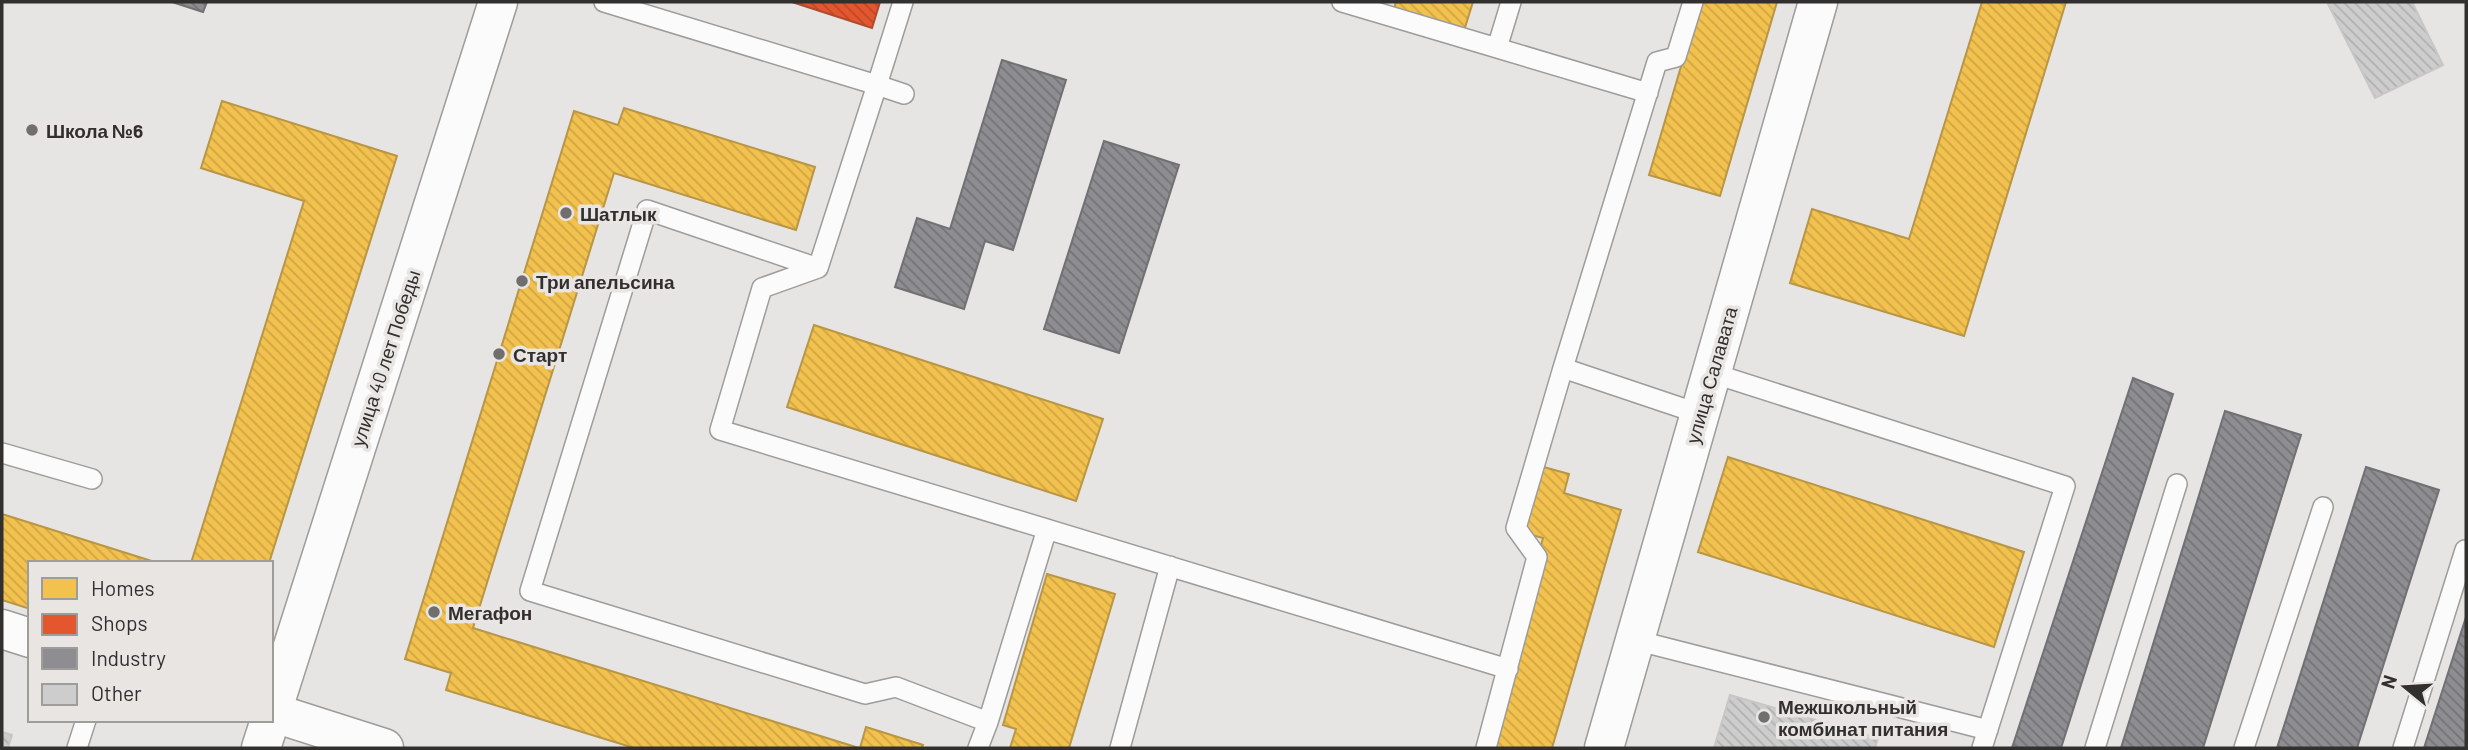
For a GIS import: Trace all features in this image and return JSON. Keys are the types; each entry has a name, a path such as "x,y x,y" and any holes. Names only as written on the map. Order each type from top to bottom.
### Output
{"street":[{"name":"улица 40 лет Победы","path":"273,707 498,2"},
{"name":"улица Салавата","path":"1604,748 1818,2"},
{"path":"2,629 28,637"},
{"path":"273,714 384,748"},
{"path":"261,748 269,722"}],"lane":[{"path":"604,2 904,94"},
{"path":"818,268 903,2"},
{"path":"1342,2 1648,93"},
{"path":"1497,48 1511,2"},
{"path":"1486,748 1537,557 1516,528 1657,62 1676,57 1693,2"},
{"path":"818,268 647,210 530,591 865,694 896,687 988,722"},
{"path":"818,268 762,288 720,430 1508,669"},
{"path":"1563,368 1700,414"},
{"path":"1635,640 1985,739 2065,486 1712,373"},
{"path":"2,453 92,480"},
{"path":"2095,748 2177,484"},
{"path":"2244,748 2323,507"},
{"path":"978,748 1047,529"},
{"path":"2403,748 2465,550"},
{"path":"1120,748 1170,566"},
{"path":"77,748 85,722"}],"building: Homes":[{"path":"1396,2 1473,2 1462,37 1392,16"},
{"path":"1700,2 1777,2 1720,196 1649,175"},
{"path":"1982,2 2066,2 1964,336 1790,283 1812,209 1909,239"},
{"path":"222,101 397,156 270,561 192,561 304,201 201,168"},
{"path":"624,108 815,167 796,230 614,173 473,628 859,748 634,748 446,690 451,673 405,659 574,111 618,125"},
{"path":"814,325 1103,419 1076,501 787,407"},
{"path":"1728,457 2024,552 1994,647 1698,552"},
{"path":"1540,466 1569,474 1564,493 1621,510 1552,748 1482,748 1543,538 1520,532"},
{"path":"2,514 152,561 28,561 28,608 2,600"},
{"path":"1047,574 1115,594 1069,748 1010,748 1016,729 1003,725"},
{"path":"866,727 923,745 922,748 860,748"}],"building: Shops":[{"path":"792,2 880,2 872,28"}],"building: Industry":[{"path":"172,2 207,2 203,12"},
{"path":"1002,60 1066,80 1013,250 985,241 964,309 895,287 917,218 950,229"},
{"path":"1104,141 1179,165 1119,353 1044,329"},
{"path":"2133,378 2173,394 2061,748 2012,748"},
{"path":"2225,411 2301,435 2203,748 2121,748"},
{"path":"2366,467 2439,490 2357,748 2277,748"},
{"path":"2466,617 2466,748 2424,748"}],"building: Other":[{"path":"2327,2 2412,2 2443,65 2375,98"},
{"name":"Межшкольный комбинат питания","path":"1730,695 1878,738 1875,748 1714,748"},
{"path":"2,732 12,735 8,748 2,748"}],"place":[{"name":"Школа №6","path":"32,130"},
{"name":"Шатлык","path":"566,213"},
{"name":"Три апельсина","path":"522,281"},
{"name":"Старт","path":"499,354"},
{"name":"Мегафон","path":"434,612"},
{"name":"Межшкольный комбинат питания","path":"1764,717"}]}
